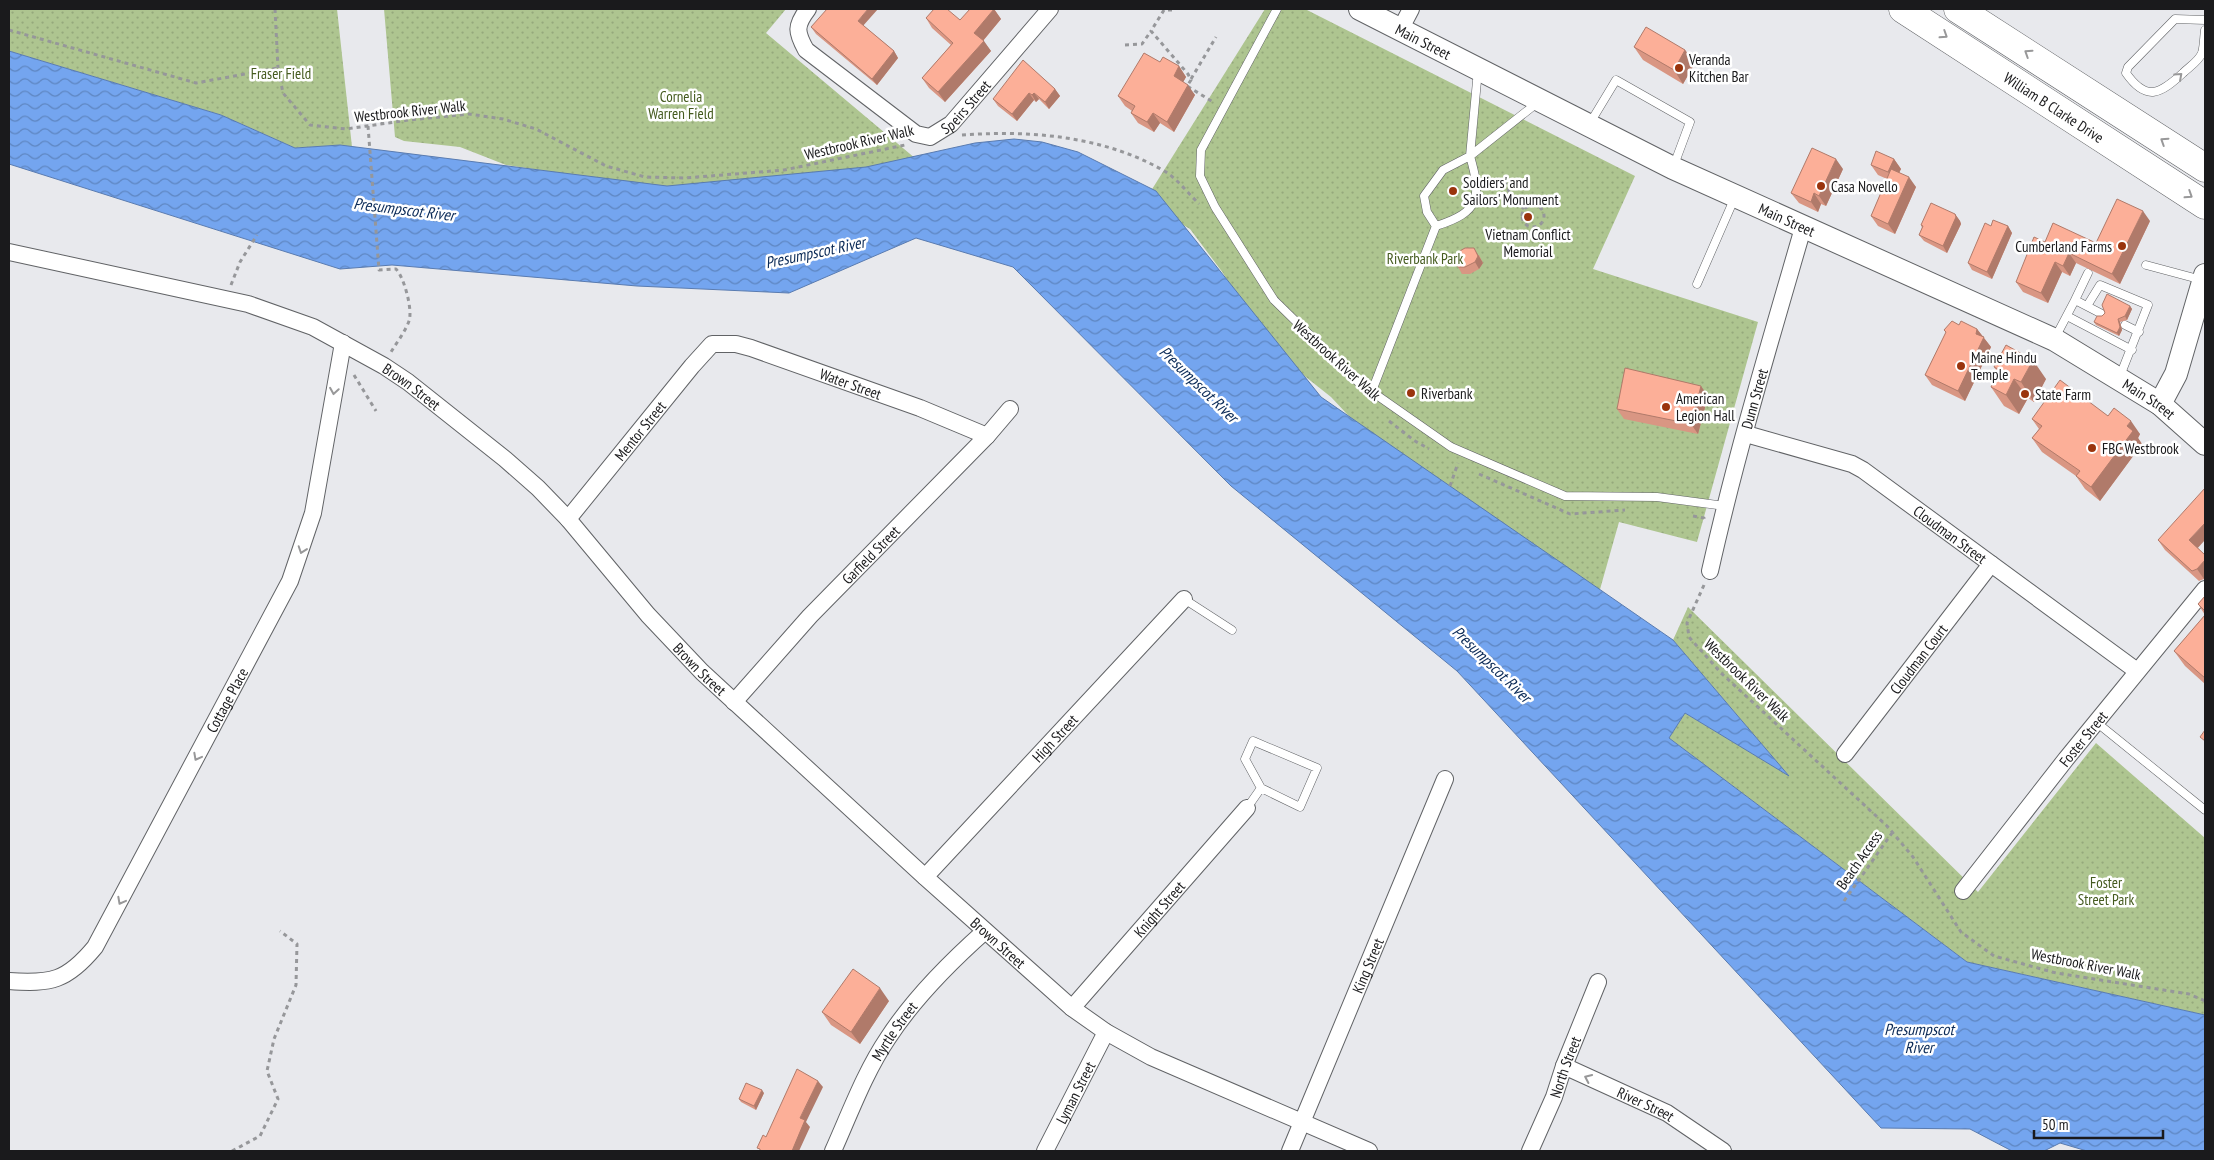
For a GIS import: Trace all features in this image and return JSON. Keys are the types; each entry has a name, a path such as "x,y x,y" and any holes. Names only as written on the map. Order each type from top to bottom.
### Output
{"highway":[{"name":"William B Clarke Drive","path":"1903,9 2205,205"},
{"name":"William B Clarke Drive","path":"1958,9 2205,168"}],"main road":[{"name":"Main Street","path":"1360,9 1673,168 2055,340 2160,404 2205,444"},
{"path":"2160,404 2176,374 2196,319 2204,278"}],"street":[{"name":"Speirs Street","path":"808,9 800,19 797,34 806,50 878,107 916,134 930,137 951,124 1050,9"},
{"path":"1400,30 1411,9"},
{"name":"Dunn Street","path":"1710,571 1724,506 1803,228"},
{"name":"Brown Street","path":"9,252 248,304 312,327 384,366 408,382 505,459 568,519 648,615 734,702 925,877 1072,1008 1106,1032 1151,1057 1369,1151"},
{"name":"Cottage Place","path":"9,981 41,982 63,978 82,964 95,947 290,580 313,513 343,343"},
{"name":"Water Street","path":"712,344 736,344 752,348 920,408 987,436"},
{"name":"Mentor Street","path":"568,519 712,344"},
{"name":"Garfield Street","path":"734,702 810,616 987,436 1010,409"},
{"name":"Cloudman Street","path":"1746,434 1852,464 2137,671"},
{"name":"Cloudman Court","path":"1845,754 1991,564"},
{"name":"Foster Street","path":"1964,891 2096,722 2205,589"},
{"name":"High Street","path":"925,877 1184,599"},
{"name":"King Street","path":"1290,1151 1445,779"},
{"name":"Knight Street","path":"1072,1008 1247,808"},
{"name":"Myrtle Street","path":"833,1151 861,1089 887,1039 910,1007 936,978 985,931"},
{"name":"North Street","path":"1530,1151 1554,1097 1564,1066 1598,982"},
{"name":"Lyman Street","path":"1045,1151 1106,1032"},
{"name":"River Street","path":"1564,1066 1666,1113 1723,1151"}],"lane":[{"path":"1277,9 1201,150 1200,176 1215,208 1274,300 1358,382 1451,447 1566,496 1658,497 1724,506"},
{"path":"2205,20 2175,19 2128,67 2126,73 2131,81 2150,92 2157,93 2166,88 2198,59 2202,53 2205,30"},
{"path":"1436,226 1458,219 1474,204 1478,184 1470,156 1478,68"},
{"path":"1589,125 1616,80 1690,122 1673,168"},
{"path":"1436,226 1427,212 1424,196 1443,170 1470,156 1541,101"},
{"path":"1697,284 1735,196"},
{"path":"1372,391 1436,226"},
{"path":"2146,264 2204,278"},
{"path":"2055,340 2088,273"},
{"path":"2086,306 2100,285 2148,306 2140,332 2119,378"},
{"path":"2075,300 2102,314"},
{"path":"2067,316 2132,350"},
{"path":"2125,325 2140,332"},
{"path":"1184,599 1232,630"},
{"path":"2096,722 2205,810"},
{"path":"1253,741 1317,768 1300,807 1261,788 1245,760 1253,741"},
{"path":"1247,808 1261,788"}],"path":[{"name":"Westbrook River Walk","path":"275,9 278,68 283,93 310,125 346,129 469,114 503,120 536,129 606,166 644,177 685,178 784,170 902,146 930,137 974,134 1043,134 1113,148 1167,173 1202,207"},
{"path":"1125,45 1142,44 1164,10 1172,10"},
{"path":"9,30 196,83 278,68"},
{"path":"1151,30 1191,80"},
{"path":"1216,37 1187,86 1223,108"},
{"path":"360,111 374,120 386,123"},
{"path":"368,126 380,270 396,269 400,273 410,314 410,320 384,366"},
{"path":"1505,181 1511,197 1524,209"},
{"path":"1535,204 1540,206 1544,215 1541,224 1531,227 1526,224 1523,220 1524,209 1535,204"},
{"path":"226,300 240,262 257,235"},
{"path":"340,361 352,372 376,411"},
{"name":"Westbrook River Walk","path":"1384,417 1415,441 1432,450"},
{"path":"1450,459 1466,467"},
{"path":"1450,486 1457,467"},
{"path":"1473,471 1503,486 1570,514 1630,510"},
{"path":"1686,514 1704,518 1705,527"},
{"name":"Westbrook River Walk","path":"1710,571 1686,623 1689,637 1721,673 1892,833 1914,857 1961,932 1994,956 2056,973 2189,994 2205,1001"},
{"name":"Beach Access","path":"1844,901 1892,833"},
{"path":"232,1151 260,1136 278,1099 267,1071 274,1039 296,985 297,944 280,931"}],"green space":[{"name":"Fraser Field","path":"9,9 337,9 352,147 340,145 295,148 221,115 9,51"},
{"name":"Cornelia Warren Field","path":"384,9 786,9 766,33 916,159 747,201 506,165 460,147 404,141 395,137"},
{"name":"Riverbank Park","path":"1265,9 1305,9 1635,176 1593,269 1758,322 1697,542 1619,522 1597,600 1360,428 1331,397 1297,370 1252,325 1223,273 1190,229 1144,202"},
{"name":"Foster Street Park","path":"1688,607 1978,892 2096,743 2205,838 2205,1015 1967,962 1669,738 1685,713 1788,775 1673,640"}],"water":[{"name":"Presumpscot River","path":"9,51 221,115 295,148 340,145 667,186 866,167 975,143 1014,139 1042,142 1078,152 1156,191 1321,397 1673,640 1789,776 1685,713 1669,738 1967,962 2205,1015 2205,1151 2087,1151 2060,1143 2044,1151 2012,1151 1970,1129 1881,1128 1457,671 1231,486 1013,267 916,238 789,293 637,286 392,265 340,269 9,164"}],"building":[{"path":"827,9 868,9 858,21 894,51 872,79 811,27"},
{"path":"934,9 947,9 960,20 970,9 994,9 974,33 984,41 938,92 922,78 953,43 926,18"},
{"path":"1646,27 1685,50 1674,70 1634,47"},
{"path":"1144,53 1160,62 1163,57 1179,66 1174,76 1188,85 1167,122 1153,113 1147,122 1131,113 1135,106 1118,96"},
{"path":"1023,60 1055,89 1045,102 1034,93 1032,95 1029,93 1012,114 993,99"},
{"path":"1812,148 1836,159 1819,196 1814,193 1811,202 1791,193"},
{"path":"1876,151 1894,159 1888,172 1871,165"},
{"path":"1891,169 1909,177 1888,224 1871,216"},
{"path":"2117,199 2143,211 2112,274 2069,253 2063,266 2055,262 2041,293 2016,282 2034,237 2045,242 2053,223 2096,243"},
{"path":"1931,203 1955,214 1956,217 1943,246 1919,235 1923,226 1921,225"},
{"path":"1993,220 2008,226 1987,272 1968,263 1985,223 1991,226"},
{"path":"1465,248 1474,248 1478,256 1475,262 1465,267 1458,267 1453,260 1458,252"},
{"name":"Cumberland Farms","path":"2107,294 2130,306 2125,316 2118,319 2120,327 2117,333 2094,322 2097,316 2102,316 2105,313 2102,305"},
{"name":"Maine Hindu Temple","path":"1952,321 1959,325 1961,321 1977,329 1976,334 1984,337 1958,391 1925,375 1946,332 1944,330"},
{"path":"2006,345 2033,360 2021,382 2014,379 2006,395 1991,387 2000,370 1994,367"},
{"name":"American Legion Hall","path":"1625,368 1701,386 1691,424 1617,409"},
{"name":"FBC Westbrook","path":"2060,380 2108,416 2114,408 2131,421 2127,426 2133,431 2091,487 2076,476 2080,471 2032,438 2042,426 2032,419"},
{"path":"2205,488 2205,523 2189,540 2205,555 2205,560 2197,569 2192,571 2158,540"},
{"path":"2205,596 2205,611 2198,604"},
{"path":"2205,615 2205,678 2174,651"},
{"path":"2205,730 2205,741 2200,737"},
{"path":"853,969 880,988 851,1032 822,1012"},
{"path":"797,1069 818,1081 800,1118 805,1120 792,1151 760,1151 757,1148 763,1135 766,1137"},
{"path":"746,1083 762,1090 754,1106 739,1099"}],"place":[{"name":"Veranda Kitchen Bar","path":"1679,68"},
{"name":"Casa Novello","path":"1821,186"},
{"name":"Soldiers' and Sailors' Monument","path":"1453,191"},
{"name":"Vietnam Conflict Memorial","path":"1528,217"},
{"name":"Cumberland Farms","path":"2122,246"},
{"name":"Maine Hindu Temple","path":"1961,366"},
{"name":"Riverbank","path":"1411,393"},
{"name":"State Farm","path":"2025,394"},
{"name":"American Legion Hall","path":"1666,407"},
{"name":"FBC Westbrook","path":"2092,448"}]}
